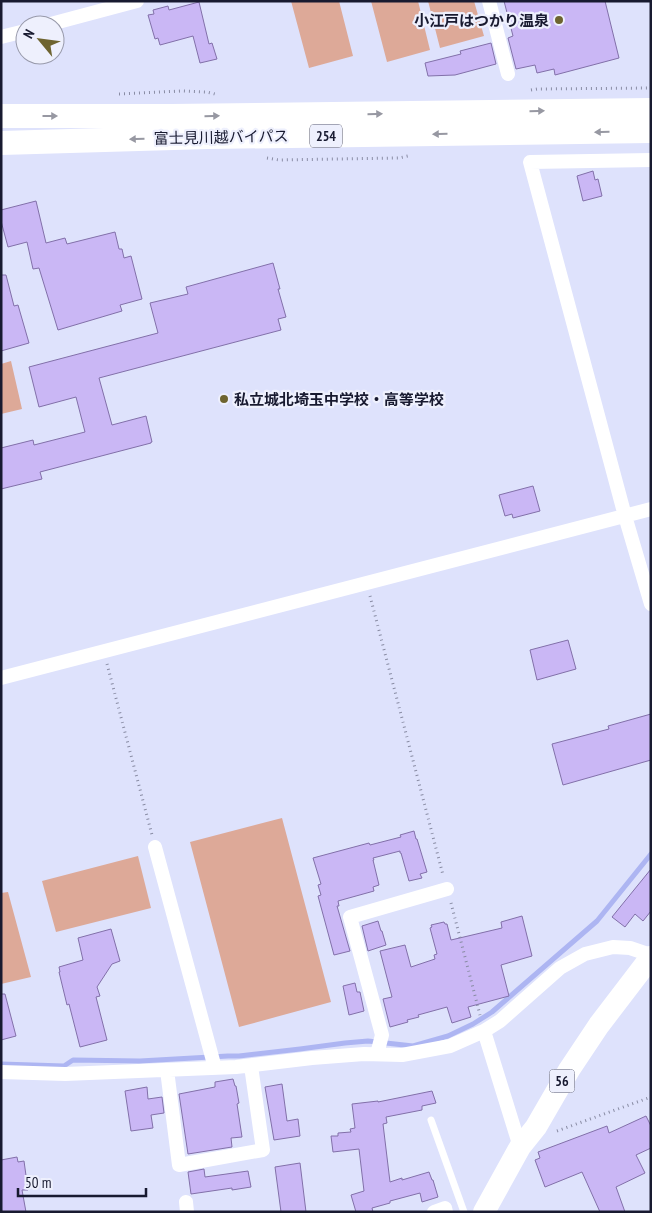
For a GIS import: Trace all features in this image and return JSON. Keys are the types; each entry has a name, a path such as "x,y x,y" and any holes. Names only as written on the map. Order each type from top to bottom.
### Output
{"highway":[{"name":"富士見川越バイパス","path":"1,116 171,116 651,110"},
{"name":"富士見川越バイパス","path":"1,143 199,137 651,131"}],"main road":[{"name":"56","path":"484,1212 520,1147 536,1127 569,1070 599,1025 651,956"}],"street":[{"path":"65,20 136,1"},
{"path":"489,1 508,74"},
{"path":"1,37 15,34"},
{"path":"651,160 530,162 625,516 651,604"},
{"path":"1,678 651,509"},
{"path":"155,846 215,1068"},
{"path":"377,1054 382,1035 350,917 447,889"},
{"path":"1,1072 65,1074 215,1068 364,1054 402,1055 450,1046 485,1034 560,968 585,954 612,948 630,948 651,956"},
{"path":"485,1034 520,1147"},
{"path":"167,1070 180,1164 263,1150 250,1066"},
{"path":"434,1212 445,1208 446,1212"}],"lane":[{"path":"431,1120 464,1212"}],"path":[{"path":"366,583 485,1034"},
{"path":"103,652 155,846"},
{"path":"536,1127 550,1133 651,1096"}],"shaded area":[{"path":"291,1 339,1 353,56 309,68"},
{"path":"371,1 418,1 430,50 387,62"},
{"path":"428,1 474,1 484,36 440,48"},
{"path":"11,361 22,409 1,414 1,364"},
{"path":"282,818 331,1002 239,1027 190,842"},
{"path":"138,856 151,908 56,932 42,881"},
{"path":"8,892 31,977 1,984 1,893"}],"building":[{"name":"小江戸はつかり温泉","path":"504,1 605,1 619,58 555,75 554,69 537,73 535,65 516,69 508,38 513,36"},
{"path":"199,2 209,44 212,43 217,59 200,63 193,36 160,45 158,38 155,39 148,15 154,14 153,10 168,6 169,10"},
{"path":"491,43 496,64 455,75 428,76 425,63 461,54 460,51"},
{"path":"593,171 595,180 598,179 602,196 583,201 577,176"},
{"path":"36,201 46,243 65,238 67,244 115,232 119,249 122,249 124,258 131,256 142,299 120,305 122,311 58,330 39,268 33,269 27,242 8,247 1,221 1,210"},
{"path":"273,263 286,317 278,319 281,330 99,378 112,425 146,416 151,443 40,472 42,479 1,489 1,448 33,440 34,445 85,432 76,397 39,407 29,367 158,333 150,303 188,294 186,287"},
{"path":"1,275 6,275 14,306 18,305 29,343 1,351"},
{"path":"533,486 540,511 513,518 512,514 505,516 499,495"},
{"path":"568,640 576,669 537,680 530,650"},
{"path":"651,714 651,760 563,785 552,744 609,729 608,726"},
{"path":"414,831 427,872 420,874 422,878 409,881 400,851 373,858 379,885 373,887 374,891 338,901 339,906 337,906 350,951 334,955 318,896 321,895 318,885 321,884 313,858 369,843 370,845 401,837 400,835"},
{"path":"651,869 651,911 643,921 635,914 625,927 612,917"},
{"path":"522,916 532,956 501,965 509,996 468,1007 471,1017 452,1023 447,1007 418,1015 419,1017 407,1020 408,1022 390,1027 383,999 392,997 380,951 405,945 411,967 435,959 434,955 437,954 430,928 432,927 431,925 444,922 447,924 451,940 502,928 501,922"},
{"path":"378,921 386,945 368,951 362,926"},
{"path":"111,929 120,961 112,964 97,987 100,996 96,997 107,1040 80,1047 69,1004 67,1005 59,967 83,960 78,938"},
{"path":"355,983 357,992 360,992 364,1011 349,1015 343,986"},
{"path":"1,994 5,994 16,1036 1,1040"},
{"path":"233,1079 239,1103 237,1104 242,1137 231,1138 232,1147 188,1154 179,1094 215,1087 215,1082"},
{"path":"282,1084 287,1121 298,1119 300,1136 274,1140 265,1087"},
{"path":"147,1087 148,1099 162,1097 164,1113 151,1115 153,1128 131,1131 125,1091"},
{"path":"432,1091 436,1103 422,1106 422,1110 386,1117 387,1123 383,1124 390,1182 429,1172 438,1197 422,1202 420,1193 372,1208 373,1212 356,1212 351,1195 364,1191 359,1149 333,1152 331,1136 338,1136 338,1133 351,1132 350,1129 355,1128 352,1104 378,1102"},
{"path":"646,1116 651,1126 651,1148 636,1155 645,1173 616,1187 625,1212 600,1212 582,1172 545,1187 535,1160 540,1158 538,1152 607,1126 609,1133"},
{"path":"17,1157 18,1162 24,1161 28,1190 22,1190 26,1212 2,1212 1,1160"},
{"path":"300,1163 306,1212 281,1212 275,1167"},
{"path":"204,1169 205,1177 248,1171 251,1187 191,1194 188,1172"}],"waterway":[{"path":"1,1064 64,1066 73,1060 140,1061 239,1056 368,1041 413,1046 448,1036 492,1012 597,921 651,854"}],"place":[{"name":"小江戸はつかり温泉","path":"559,20"},
{"name":"私立城北埼玉中学校・高等学校","path":"224,399"}]}
